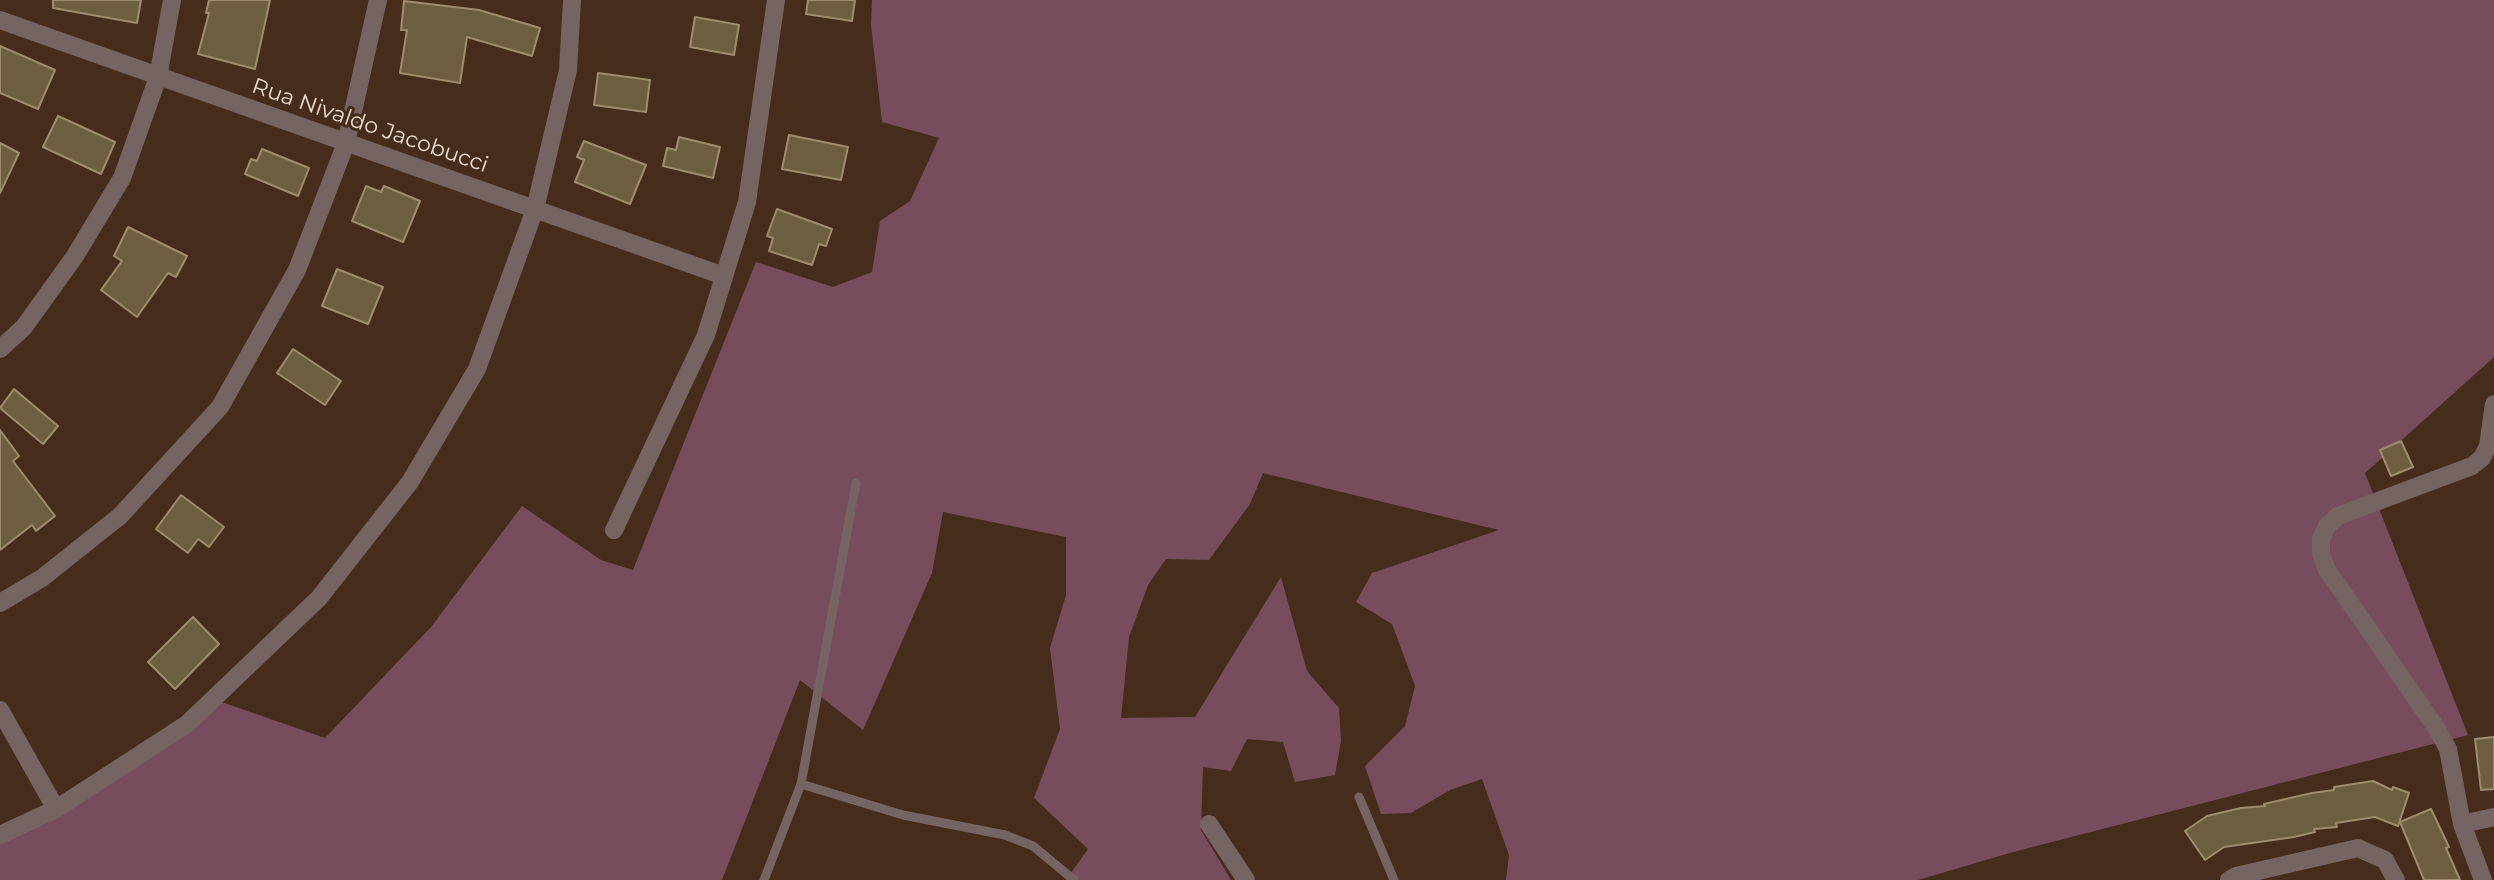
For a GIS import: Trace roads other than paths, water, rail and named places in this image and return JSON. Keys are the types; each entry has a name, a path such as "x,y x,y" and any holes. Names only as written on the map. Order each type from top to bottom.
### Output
{"street":[{"path":"0,349 24,327 66,268 122,178 158,77 172,0"},
{"path":"0,603 42,578 120,516 220,407 297,270 346,143 378,0"},
{"path":"0,835 56,809 187,724 319,598 410,482 477,369 535,209 568,70 572,0"},
{"path":"614,530 706,335 747,202 776,0"},
{"name":"Rua Nivaldo Jacobucci","path":"0,20 724,276"},
{"path":"2483,880 2462,824 2448,749 2326,568 2321,554 2321,539 2327,526 2338,516 2472,466 2482,458 2488,446 2494,404"},
{"path":"0,710 56,809"},
{"path":"2462,824 2494,817"},
{"path":"1209,824 1246,880"},
{"path":"2229,880 2358,848 2385,860 2396,880"}],"lane":[{"path":"764,880 801,784 856,483"},
{"path":"801,784 903,815 1005,835 1033,846 1074,880"},
{"path":"1359,797 1394,880"}]}
